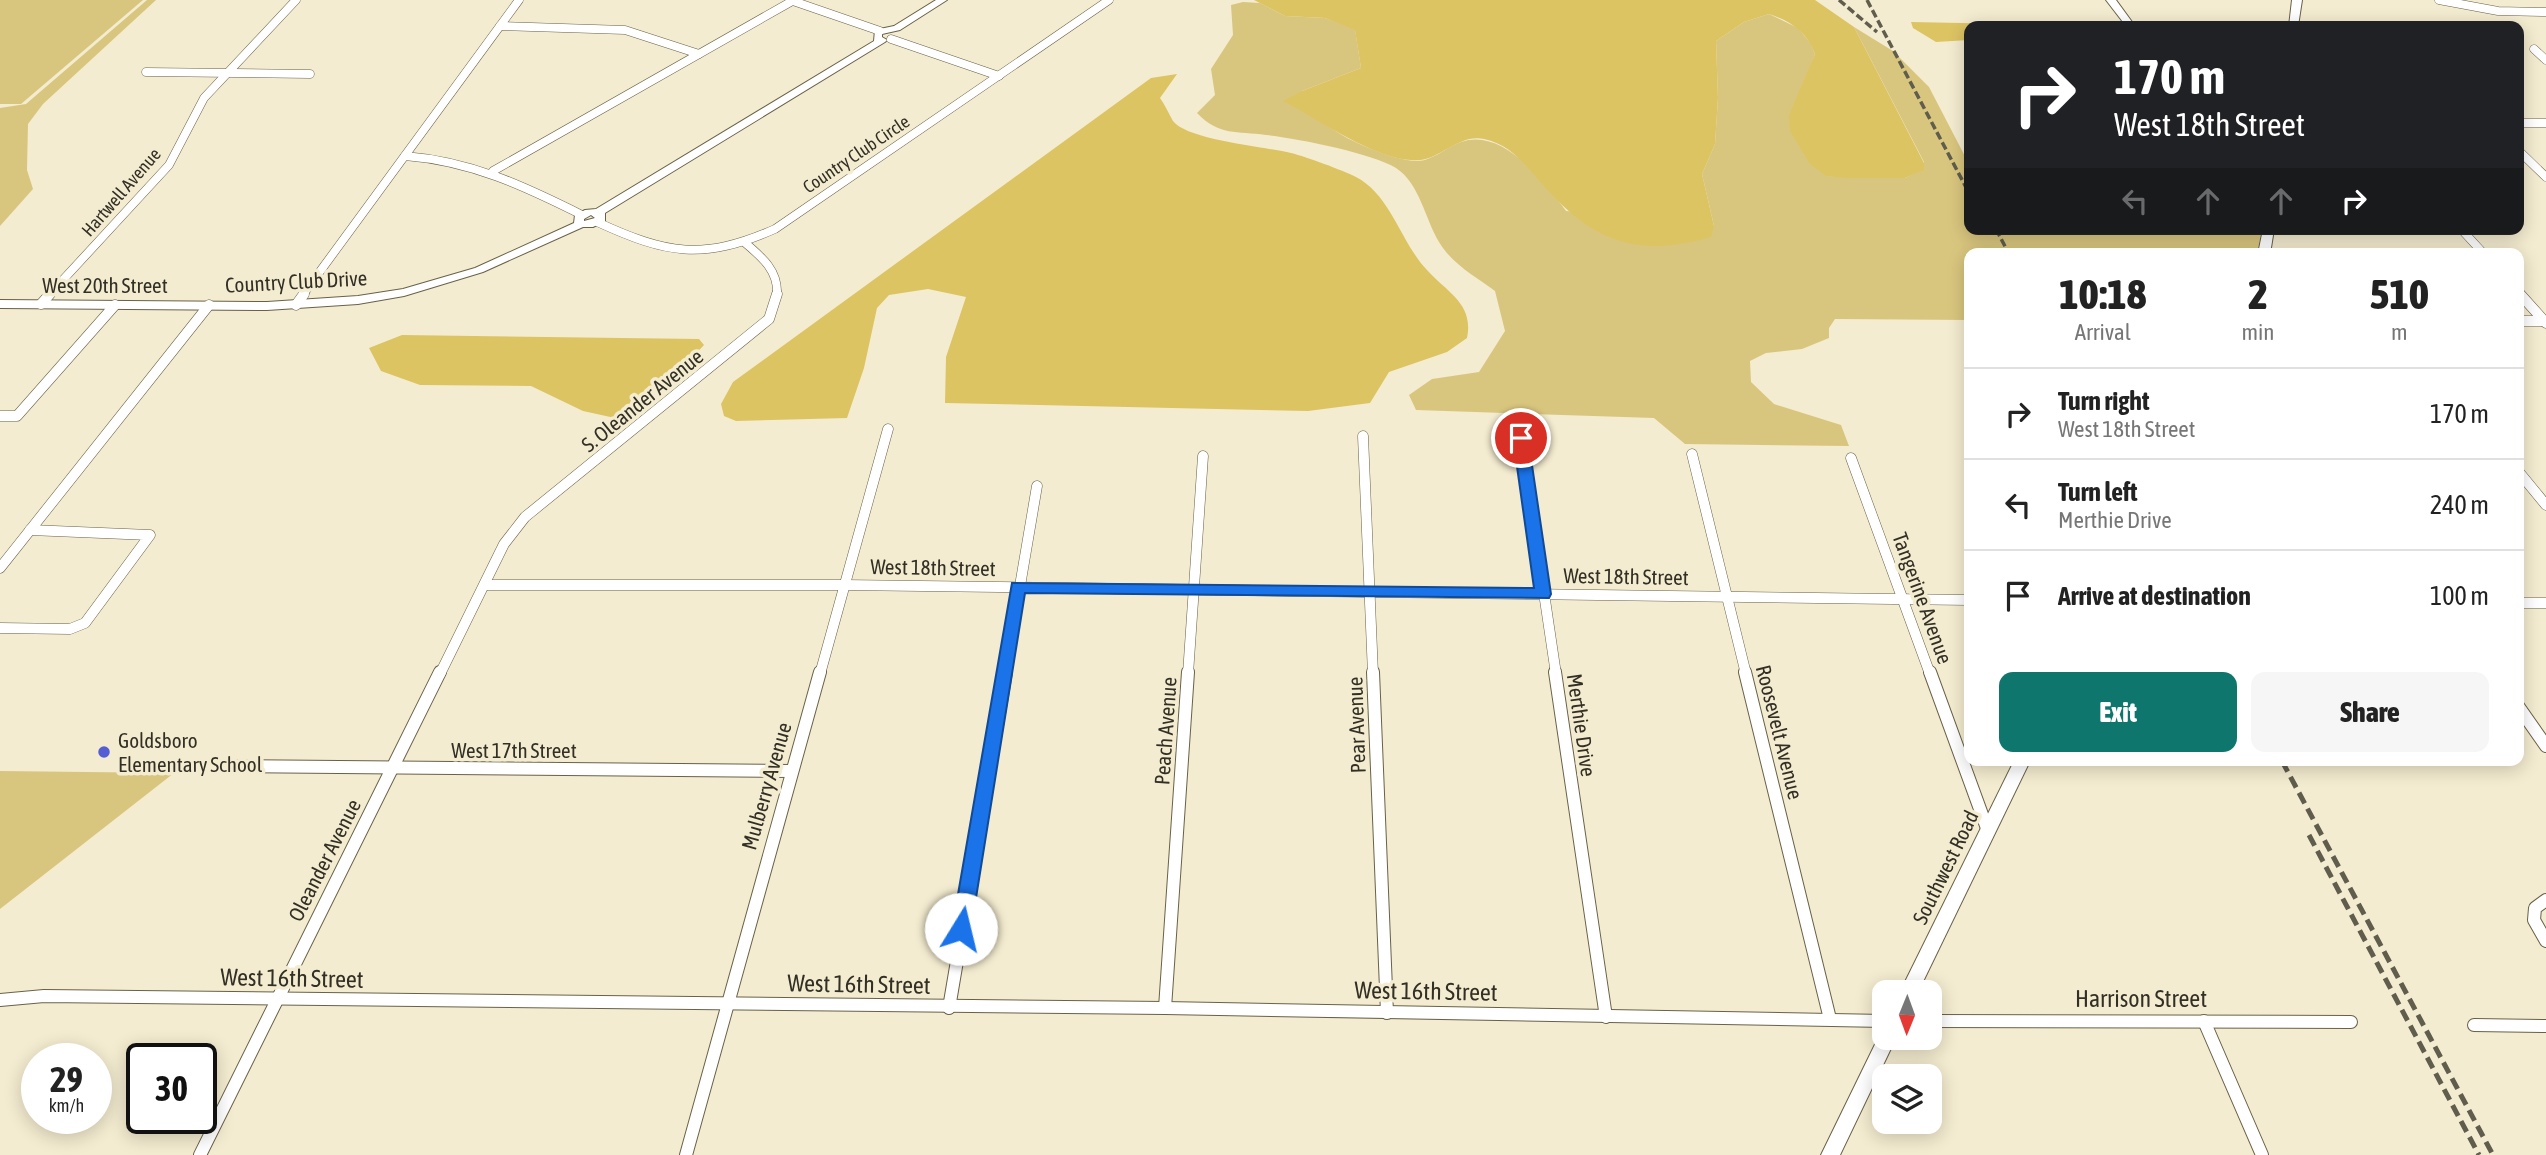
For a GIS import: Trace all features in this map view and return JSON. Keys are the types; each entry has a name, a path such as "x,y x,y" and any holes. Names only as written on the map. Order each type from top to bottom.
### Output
{"street":[{"name":"Hartwell Avenue","path":"41,304 169,165 204,98 296,0"},
{"path":"296,305 519,0"},
{"path":"492,172 792,0 999,76"},
{"path":"598,217 942,0"},
{"name":"Country Club Circle","path":"598,217 650,246 707,249 744,242 775,229 1109,0"},
{"path":"2110,0 2127,21"},
{"path":"2295,21 2297,0"},
{"path":"2439,0 2498,11 2546,12"},
{"path":"500,26 598,27 625,30 699,54"},
{"path":"2534,49 2546,60"},
{"path":"146,72 310,74"},
{"path":"2524,123 2546,123"},
{"path":"405,156 457,160 492,172 581,219"},
{"path":"2524,156 2546,177"},
{"name":"Country Club Drive","path":"209,305 296,305 358,300 438,283 516,256 581,219 598,217"},
{"path":"2467,235 2478,248"},
{"name":"S. Oleander Avenue","path":"485,585 504,544 525,517 769,319 780,296 778,278 744,242"},
{"path":"2524,298 2546,322"},
{"name":"West 20th Street","path":"0,304 209,305"},
{"path":"0,416 18,416 115,305"},
{"path":"0,568 209,305"},
{"path":"2524,321 2546,322"},
{"name":"Mulberry Avenue","path":"686,1155 888,429"},
{"name":"Pear Avenue","path":"1363,436 1387,1013"},
{"name":"Merthie Drive","path":"1521,438 1606,1017"},
{"name":"Roosevelt Avenue","path":"1692,454 1724,596 1830,1019"},
{"name":"Peach Avenue","path":"1166,1008 1203,456"},
{"name":"Tangerine Avenue","path":"1851,458 1988,831"},
{"path":"2524,478 2546,505"},
{"path":"948,1009 1037,486"},
{"path":"0,628 78,626 91,618 148,539 148,533 30,530"},
{"name":"West 18th Street","path":"485,585 844,585 1964,600"},
{"name":"Oleander Avenue","path":"200,1155 275,1000 485,585"},
{"path":"2524,603 2546,603"},
{"path":"2524,715 2546,746"},
{"name":"West 17th Street","path":"236,766 792,771"},
{"name":"Southwest Road","path":"1915,980 2020,766"},
{"path":"2546,900 2535,908 2534,920 2546,941"},
{"name":"West 16th Street","path":"0,1000 44,996 948,1009 1166,1008 1872,1021"},
{"name":"Harrison Street","path":"1942,1021 2351,1022"},
{"path":"2204,1021 2262,1155"},
{"path":"2474,1025 2546,1026"},
{"path":"1833,1154 1881,1050"}],"shaded area":[{"path":"0,0 143,0 21,104 0,104"},
{"path":"147,0 156,0 43,104 28,124 27,170 33,189 0,226 0,108 26,104"},
{"path":"1254,0 1815,0 1854,27 1924,163 1924,170 1905,178 1846,178 1826,176 1810,164 1790,131 1789,115 1815,54 1797,28 1769,14 1744,22 1716,41 1718,98 1715,144 1702,174 1714,226 1711,237 1660,246 1617,240 1598,232 1579,219 1561,204 1517,157 1494,142 1475,138 1428,158 1404,159 1368,148 1283,101 1361,68 1355,30 1325,18 1285,16"},
{"path":"1243,2 1260,3 1285,16 1325,18 1355,29 1361,68 1302,91 1324,122 1342,135 1381,153 1417,161 1428,159 1461,142 1477,139 1492,142 1535,172 1566,211 1714,226 1702,174 1715,144 1718,98 1716,41 1744,22 1769,14 1798,28 1811,44 1815,54 1804,84 1826,176 1905,178 1924,169 1924,162 1854,27 1893,51 1929,87 1964,154 1964,235 2261,235 2258,248 1964,248 1964,320 1835,319 1829,328 1829,338 1802,349 1766,353 1750,361 1751,382 1774,404 1841,425 1849,446 1685,444 1654,418 1416,410 1409,395 1432,379 1479,372 1505,331 1495,291 1465,270 1444,250 1411,183 1396,168 1370,157 1333,147 1221,129 1197,113 1215,95 1211,69 1233,35 1231,5"},
{"path":"1911,22 1964,23 1964,40 1936,42 1913,28"},
{"path":"1177,74 1160,98 1173,121 1181,128 1210,138 1298,155 1350,174 1368,185 1387,207 1418,259 1458,300 1467,316 1467,338 1447,352 1389,372 1370,403 1308,411 945,403 946,357 966,297 928,289 889,295 877,308 864,368 847,418 736,421 724,416 721,404 733,382 1151,78"},
{"path":"402,335 699,339 704,345 684,366 615,418 583,411 531,386 420,385 381,371 369,348"},
{"path":"0,771 174,773 0,909"}],"railway":[{"path":"1839,0 1877,32"},
{"path":"1867,0 1964,184"},
{"path":"1999,235 2006,248"},
{"path":"2285,766 2493,1155"},
{"path":"2309,835 2479,1155"}],"place":[{"name":"Goldsboro Elementary School","path":"104,752"}],"route":[{"path":"961,929 1018,587 1543,594 1521,438"}]}
